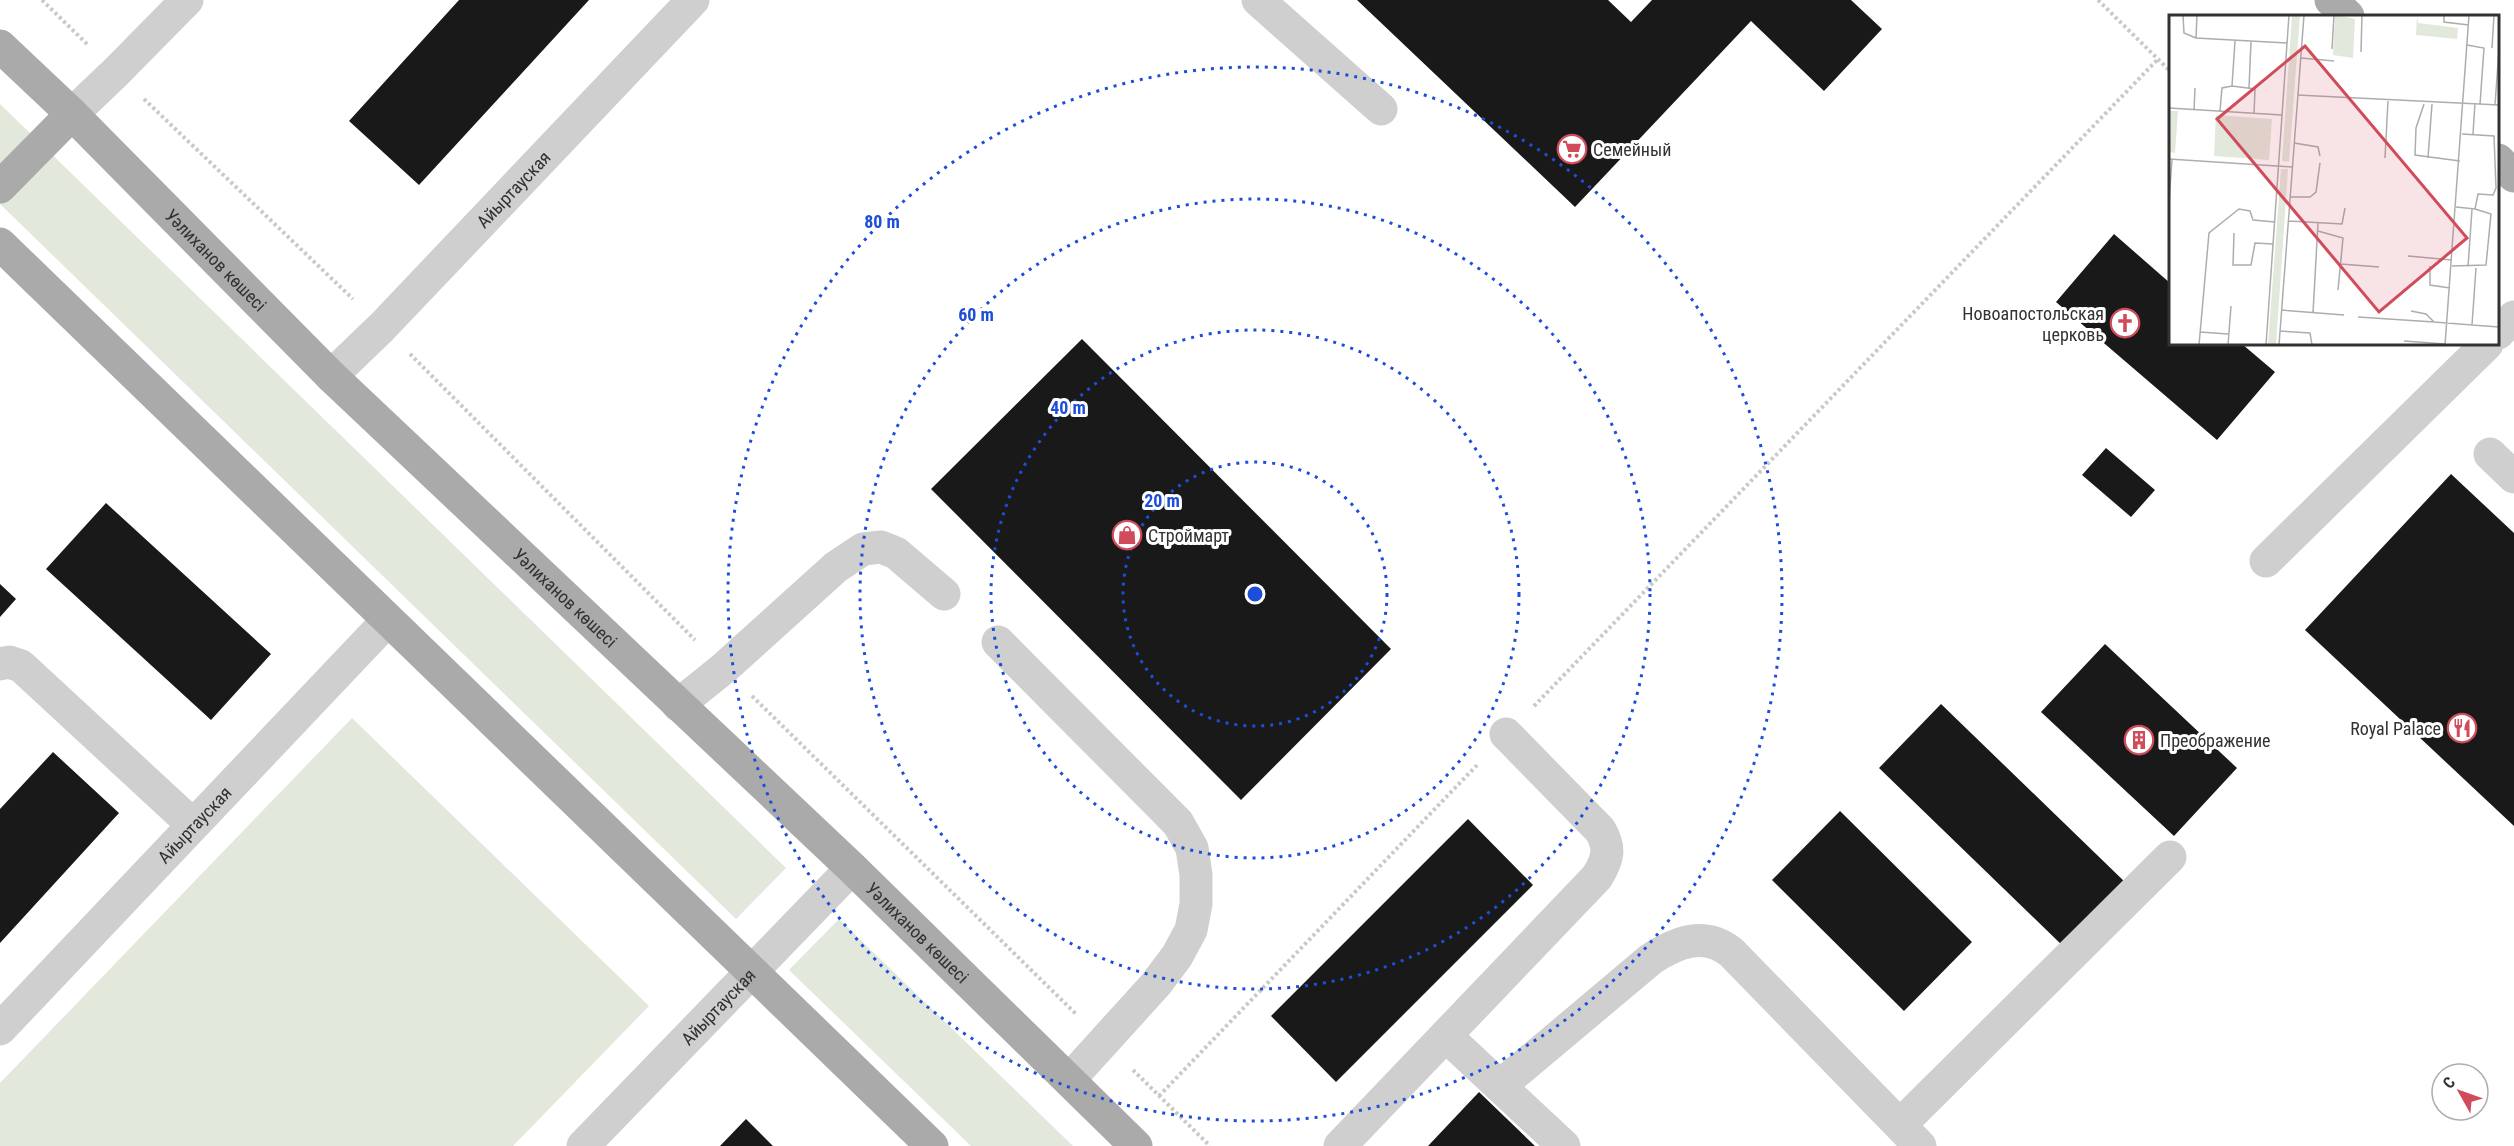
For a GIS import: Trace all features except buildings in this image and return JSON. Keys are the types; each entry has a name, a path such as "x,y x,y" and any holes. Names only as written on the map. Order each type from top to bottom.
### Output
{"main road":[{"path":"2331,0 2347,15"},
{"name":"Уәлиханов көшесі","path":"0,46 72,114 331,376 852,868 1136,1146"},
{"path":"0,187 72,114"},
{"path":"2499,161 2514,176"},
{"path":"0,244 932,1146"}],"street":[{"path":"72,114 187,0"},
{"name":"Айыртауская","path":"331,376 382,327 693,0"},
{"path":"1258,0 1381,109"},
{"path":"2499,332 2514,317"},
{"path":"2266,561 2486,345"},
{"path":"2490,454 2514,477"},
{"path":"678,705 724,668 836,567 862,549 880,548 896,553 944,594"},
{"name":"Айыртауская","path":"0,1029 388,620"},
{"path":"998,642 1178,823 1192,848 1196,875 1196,904 1191,930 1177,956 1156,984 1069,1080"},
{"path":"0,664 9,662 21,666 193,825"},
{"path":"1341,1146 1597,877 1607,857 1608,848 1605,839 1593,820 1506,734"},
{"path":"1500,1086 1651,959 1677,944 1708,940 1722,945 1731,952 1910,1136 2170,856"},
{"name":"Айыртауская","path":"583,1146 852,868"},
{"path":"1446,1036 1564,1146"}],"path":[{"path":"42,0 382,327 724,668 1210,1146"},
{"path":"2098,0 2169,70"},
{"path":"1159,1096 2158,59"}],"shaded area":[{"path":"0,104 786,868 736,919 0,204"},
{"path":"352,718 649,1006 513,1146 0,1146 0,1083"},
{"path":"839,919 1073,1146 971,1146 789,970"}],"place":[{"name":"Семейный","path":"1572,149"},
{"name":"Новоапостольская церковь","path":"2125,323"},
{"name":"Строймарт","path":"1127,535"},
{"name":"Royal Palace","path":"2462,728"},
{"name":"Преображение","path":"2139,740"}]}
